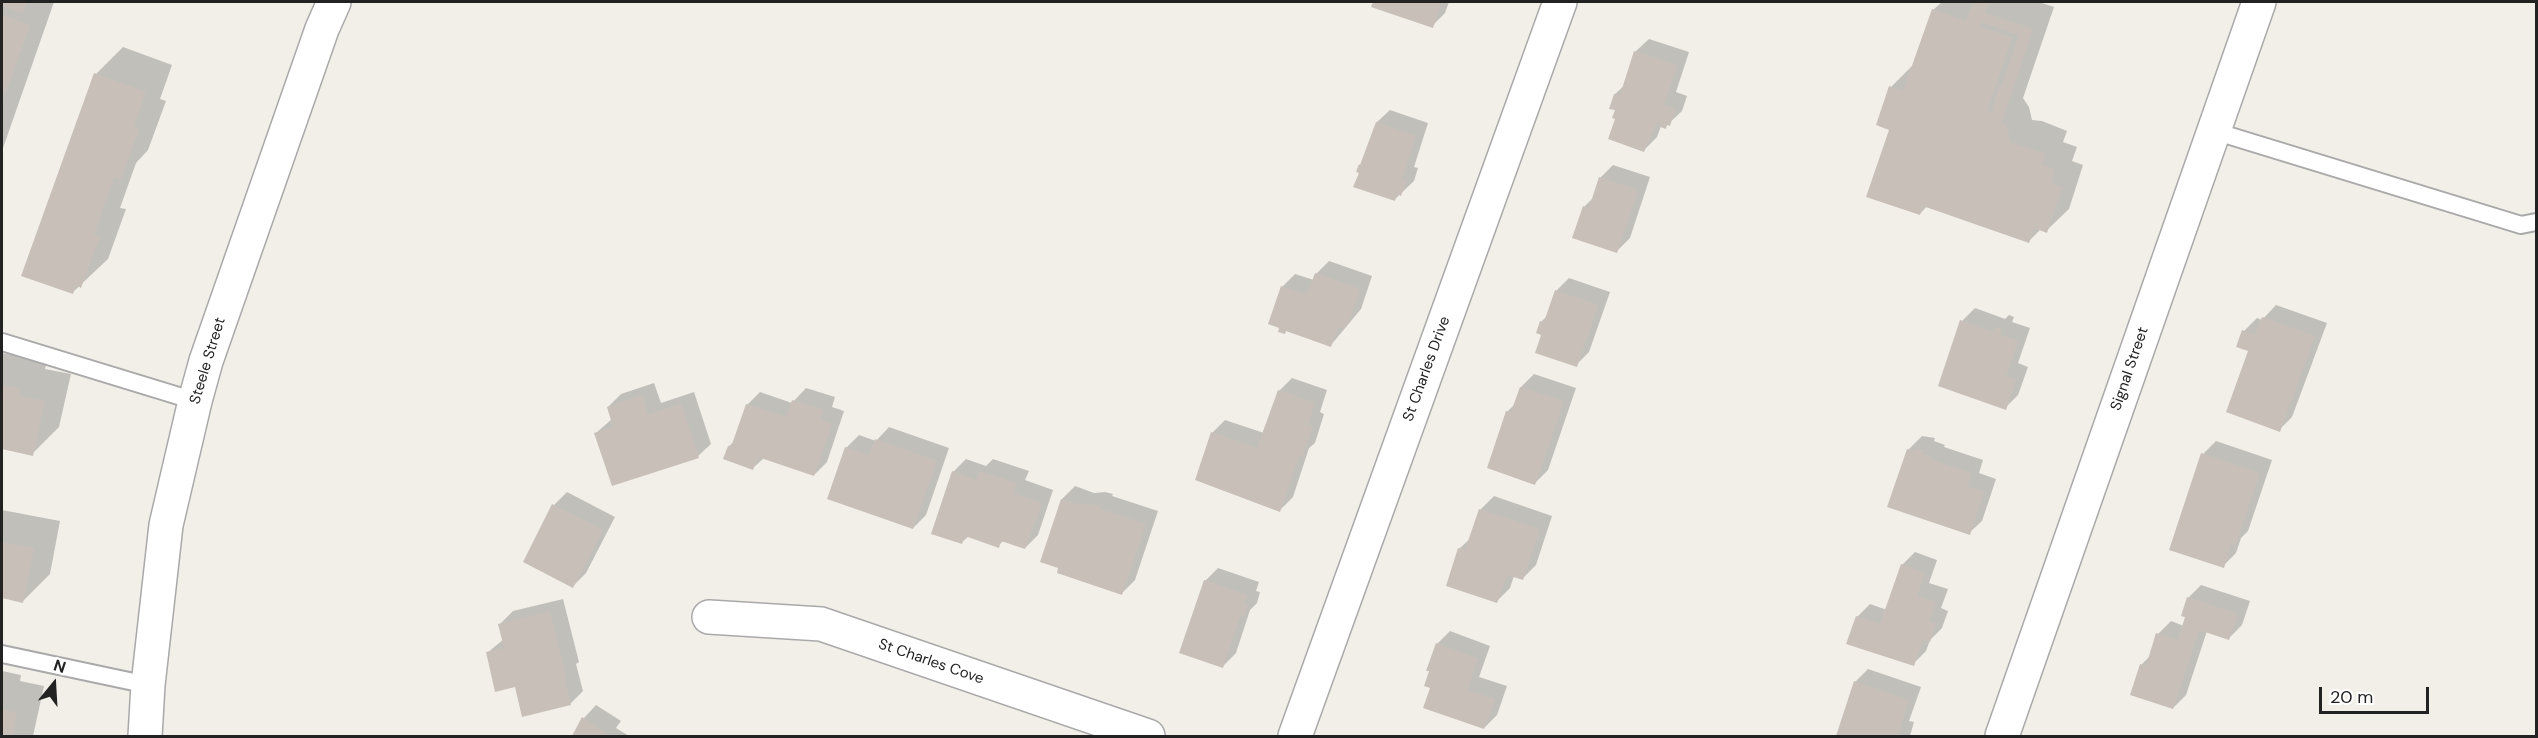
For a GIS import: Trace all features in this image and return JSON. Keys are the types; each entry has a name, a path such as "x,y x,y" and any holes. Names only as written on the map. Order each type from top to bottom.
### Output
{"street":[{"name":"Steele Street","path":"145,736 148,685 166,525 195,401 210,350 322,29 334,2"},
{"name":"St Charles Drive","path":"1295,736 1560,2"},
{"name":"Signal Street","path":"2002,736 2259,2"},
{"name":"St Charles Cove","path":"709,617 821,624 1148,736"}],"lane":[{"path":"2214,131 2521,225 2536,222"},
{"path":"2,342 195,401"},
{"path":"2,654 148,685"}],"building":[{"path":"2,2 27,2 23,13 2,6"},
{"path":"1373,2 1442,2 1433,28 1371,7"},
{"path":"1973,2 1989,2 1985,13 2033,29 2002,121 2008,130 2010,142 2045,154 2042,165 2055,169 2051,183 2062,188 2047,233 2034,228 2029,243 1923,206 1920,215 1866,197 1889,130 1876,125 1889,86 1903,91 1932,9 1966,21","holes":["1981,22 2019,35 2001,87 1999,86 1992,113 1987,111 2012,38 1980,27"]},
{"path":"2,15 30,25 2,103"},
{"path":"1634,51 1677,65 1664,105 1675,109 1670,126 1667,125 1666,129 1660,127 1661,123 1657,121 1644,152 1608,139 1615,119 1612,118 1615,110 1609,109 1614,94 1620,95"},
{"path":"94,73 146,92 134,126 139,129 121,179 114,177 94,235 100,236 81,288 76,285 73,294 21,276"},
{"path":"1376,122 1416,136 1402,180 1406,181 1401,196 1397,194 1395,201 1353,187 1359,173 1356,172"},
{"path":"1599,177 1638,190 1617,253 1572,238 1583,206 1589,208"},
{"path":"1315,273 1360,289 1349,323 1344,329 1338,327 1331,347 1286,331 1285,334 1278,332 1279,328 1268,324 1281,286 1307,295"},
{"path":"1555,290 1598,305 1577,367 1535,353 1541,335 1536,333 1540,321 1544,322"},
{"path":"2262,317 2315,336 2280,432 2226,412 2248,351 2236,347 2242,330 2255,335"},
{"path":"1960,320 1993,332 1995,327 2002,329 2000,335 2018,341 2006,376 2016,380 2006,410 1938,386"},
{"path":"2,385 20,389 19,396 45,401 33,456 2,449"},
{"path":"1520,387 1564,401 1535,485 1487,468 1506,411 1511,412"},
{"path":"1278,390 1315,403 1308,425 1313,426 1302,457 1299,456 1280,512 1195,480 1211,432 1257,448"},
{"path":"642,395 648,415 681,404 699,458 612,486 594,433 613,427 607,407"},
{"path":"792,400 824,410 820,420 832,424 814,476 758,457 753,470 723,459 728,446 731,447 746,404 786,417"},
{"path":"875,439 937,461 913,529 827,499 845,447 869,455"},
{"path":"1916,448 1923,451 1922,454 1933,458 1932,460 1971,473 1967,486 1984,492 1970,535 1887,507 1907,449 1915,451"},
{"path":"2201,453 2260,473 2235,546 2231,544 2224,568 2169,550"},
{"path":"952,471 976,480 979,471 1017,483 1013,493 1042,503 1025,549 1001,541 999,548 965,536 962,544 931,534"},
{"path":"1061,499 1081,505 1082,503 1091,504 1146,524 1122,595 1057,573 1058,568 1040,562"},
{"path":"552,504 603,530 573,588 523,562"},
{"path":"1479,509 1540,529 1523,580 1507,575 1497,603 1446,586 1458,548 1465,550"},
{"path":"2,542 34,548 23,603 2,598"},
{"path":"1901,564 1925,573 1917,596 1936,602 1929,621 1936,624 1930,642 1923,640 1914,666 1846,644 1856,616 1880,624"},
{"path":"1204,580 1247,595 1244,604 1248,605 1244,617 1240,616 1223,668 1179,653"},
{"path":"2187,597 2238,614 2229,640 2199,630 2173,709 2130,695 2140,664 2146,666 2156,633 2178,640 2185,617 2181,616"},
{"path":"550,611 571,705 522,717 515,687 495,692 486,652 504,648 498,624"},
{"path":"1436,643 1478,659 1467,690 1495,699 1484,729 1423,708 1430,688 1424,686 1429,671 1426,671"},
{"path":"1854,681 1909,700 1898,733 1905,736 1836,736"},
{"path":"2,709 17,713 13,736 2,736"},
{"path":"582,717 609,735 572,736"}]}
